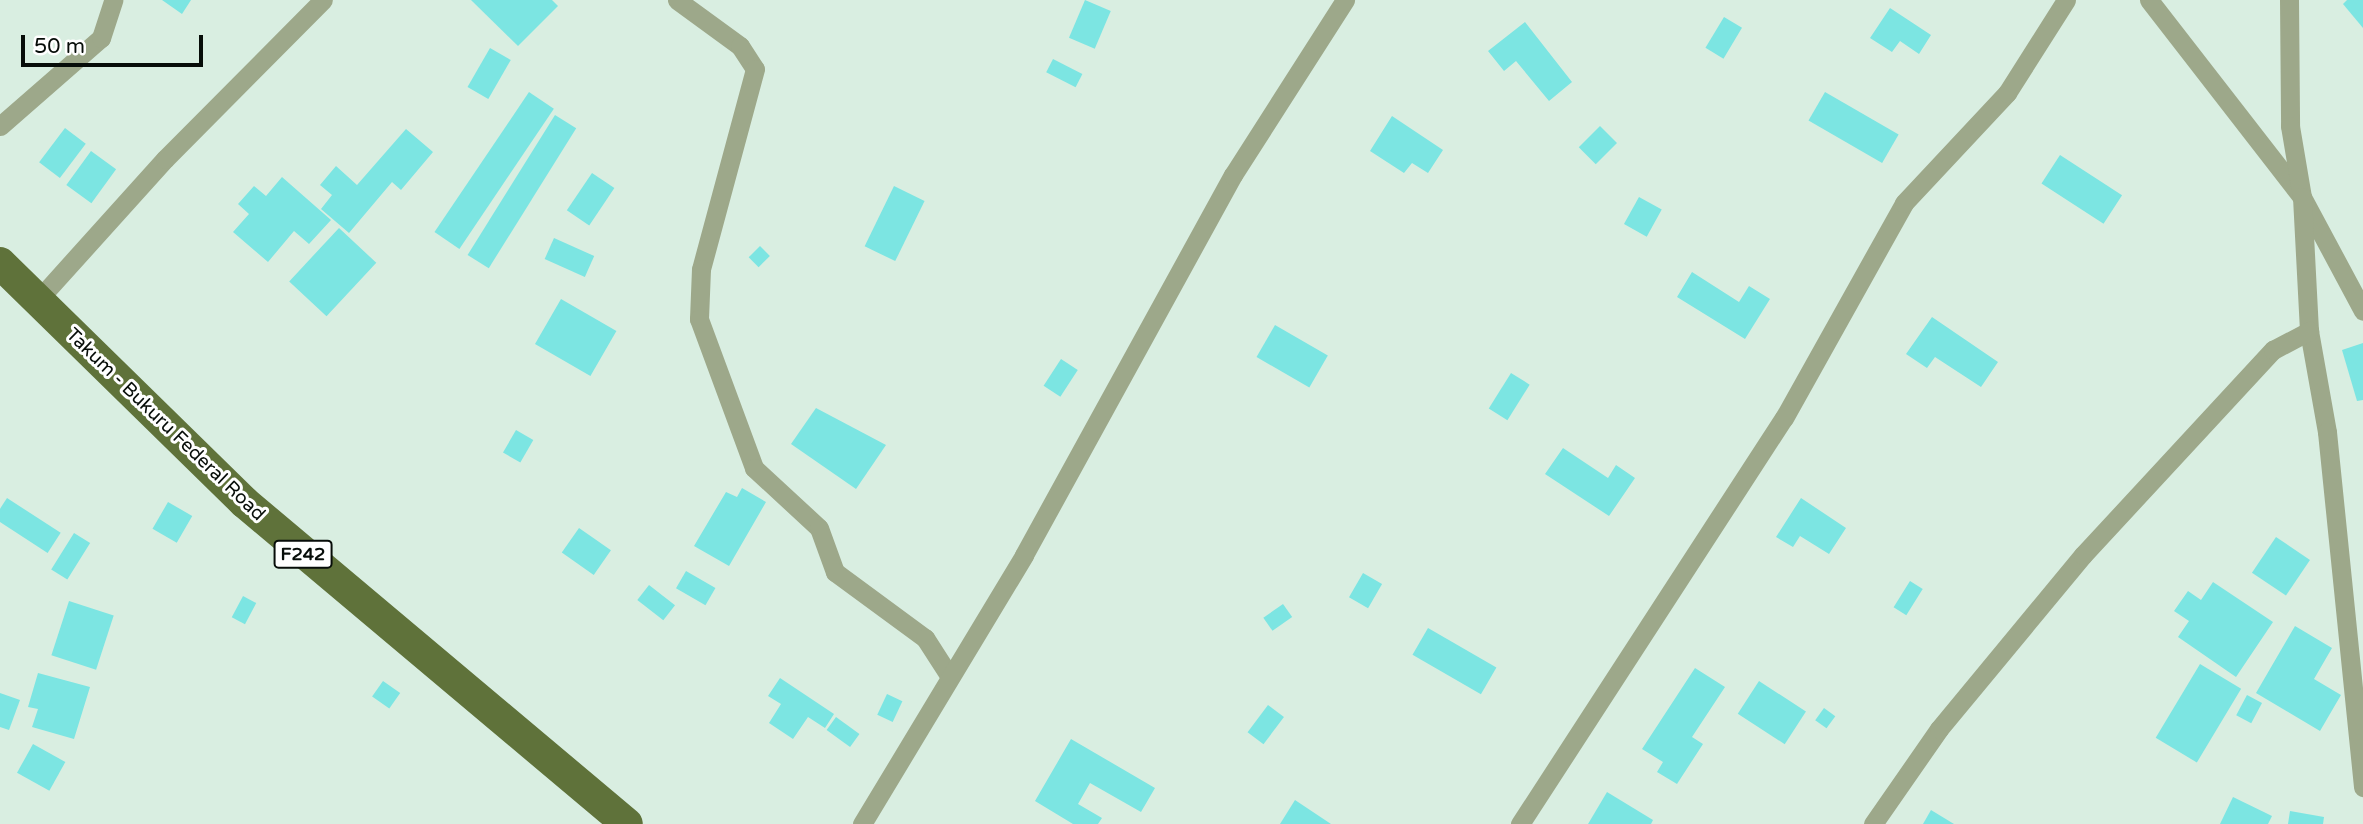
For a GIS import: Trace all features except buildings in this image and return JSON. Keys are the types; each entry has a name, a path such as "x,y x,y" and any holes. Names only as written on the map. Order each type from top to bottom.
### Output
{"main road":[{"name":"Takum - Bukuru Federal Road","path":"0,263 244,502 627,824"}],"street":[{"path":"0,126 102,38 113,0"},
{"path":"37,302 164,159 323,0"},
{"path":"677,0 740,46 755,69 701,270 699,319 754,468 819,527 835,572 925,638 950,677"},
{"path":"862,824 950,677 1233,175 1345,0"},
{"path":"1520,824 1784,418 1904,204 2007,93 2066,0"},
{"path":"2149,0 2302,197 2363,311"},
{"path":"2289,0 2290,127 2302,197 2309,331 2327,432 2363,787"},
{"path":"1873,824 1939,729 2083,555 2273,350 2309,331"}]}
